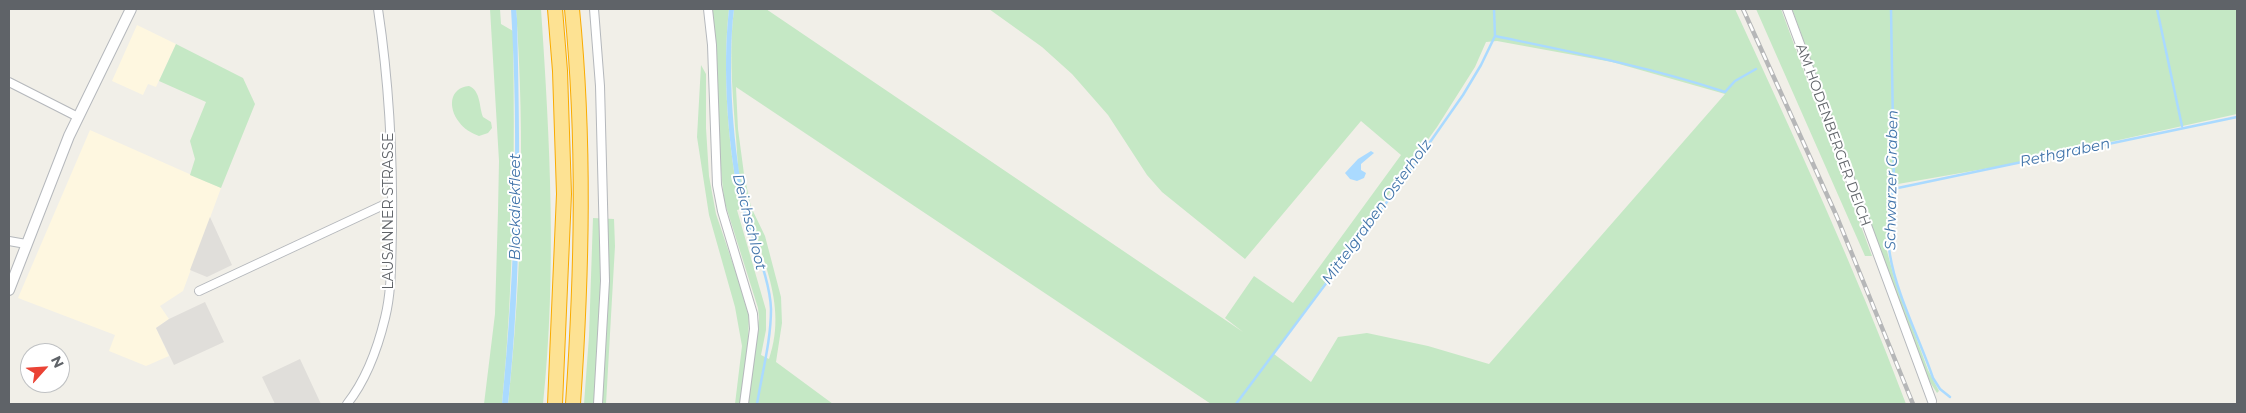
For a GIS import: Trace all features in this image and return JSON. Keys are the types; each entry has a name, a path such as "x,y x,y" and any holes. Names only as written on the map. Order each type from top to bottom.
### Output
{"highway":[{"path":"555,9 560,70 564,194 555,404"},
{"path":"572,9 578,70 582,198 581,268 573,404"}],"street":[{"path":"9,290 78,117 131,9"},
{"name":"LAUSANNER STRASSE","path":"348,404 363,378 375,351 386,317 391,282 391,134 378,9"},
{"path":"594,9 600,86 604,281 598,404"},
{"path":"708,9 712,45 717,185 722,211 754,314 754,329 744,404"},
{"name":"AM HODENBERGER DEICH","path":"1787,9 1932,402"},
{"path":"9,82 78,117"},
{"path":"199,291 392,201"},
{"path":"9,241 26,244"}],"shaded area":[{"path":"137,25 176,44 156,87 148,84 143,95 112,81"},
{"path":"90,130 221,188 183,291 160,306 169,319 156,328 169,356 146,366 109,351 115,335 18,298"},
{"path":"210,217 232,265 207,277 190,270"},
{"path":"205,302 224,342 174,365 156,328 169,319"},
{"path":"300,359 321,404 275,404 262,377"}],"green space":[{"path":"490,9 500,9 501,24 513,31 513,218 502,404 484,404 495,314 499,161"},
{"path":"516,9 541,9 551,207 550,305 543,404 508,404 513,356 521,207 521,107"},
{"path":"711,9 729,9 726,83 733,161 741,209 737,210 766,310 766,330 761,355 769,359 775,336 773,292 746,205 738,169 732,67 734,9 766,9 1243,332 1225,318 1254,276 1293,303 1401,155 1361,121 1245,259 1162,192 1147,175 1108,115 1072,74 1042,47 989,9 1735,9 1846,254 1906,404 1211,404 736,87 738,129 751,207 765,236 781,297 782,323 776,362 833,404 735,404 742,346 735,307 709,215 697,137 701,65 706,74 706,128 709,176 716,214 749,311 748,349 755,352 759,318 758,308 724,200 717,130 717,62","holes":["1497,41 1612,62 1725,94 1489,364 1428,346 1367,333 1338,337 1311,382 1274,354 1437,127 1475,67 1486,42"]},
{"path":"1756,9 1781,9 1872,256 1865,256"},
{"path":"1792,9 2237,9 2237,114 2001,166 1898,184 1887,189 1887,251 1894,277 1928,370 1939,391 1937,393 1928,379"},
{"path":"176,44 243,78 255,104 221,188 190,175 195,159 190,141 206,102 159,81"},
{"path":"469,86 478,95 483,117 491,122 492,128 488,133 479,136 463,127 453,111 452,100 457,90"},
{"path":"593,218 614,219 615,246 606,404 584,404 589,336"}],"water":[{"name":"Blockdiekfleet","path":"511,9 516,9 517,19 519,115 518,260 513,356 508,404 502,404 513,256 515,108"},
{"path":"729,9 734,9 731,56 732,109 741,186 746,208 741,209 733,161 726,83"},
{"path":"1371,151 1374,153 1361,164 1361,170 1366,173 1364,178 1357,181 1350,179 1345,173 1358,159"}],"waterway":[{"name":"Mittelgraben Osterholz","path":"1236,404 1407,175 1463,95 1481,65 1495,36 1494,9"},
{"name":"Schwarzer Graben","path":"1891,9 1894,186 1889,220 1888,238 1890,255 1897,285 1933,378 1940,389 1950,397"},
{"path":"2157,9 2182,126"},
{"path":"1495,36 1640,68 1725,92 1735,81 1756,69"},
{"name":"Rethgraben","path":"1893,189 2237,117"},
{"name":"Deichschloot","path":"743,206 764,271 771,309 768,345 757,404"}],"railway":[{"path":"1743,9 1837,217 1913,404"}]}
